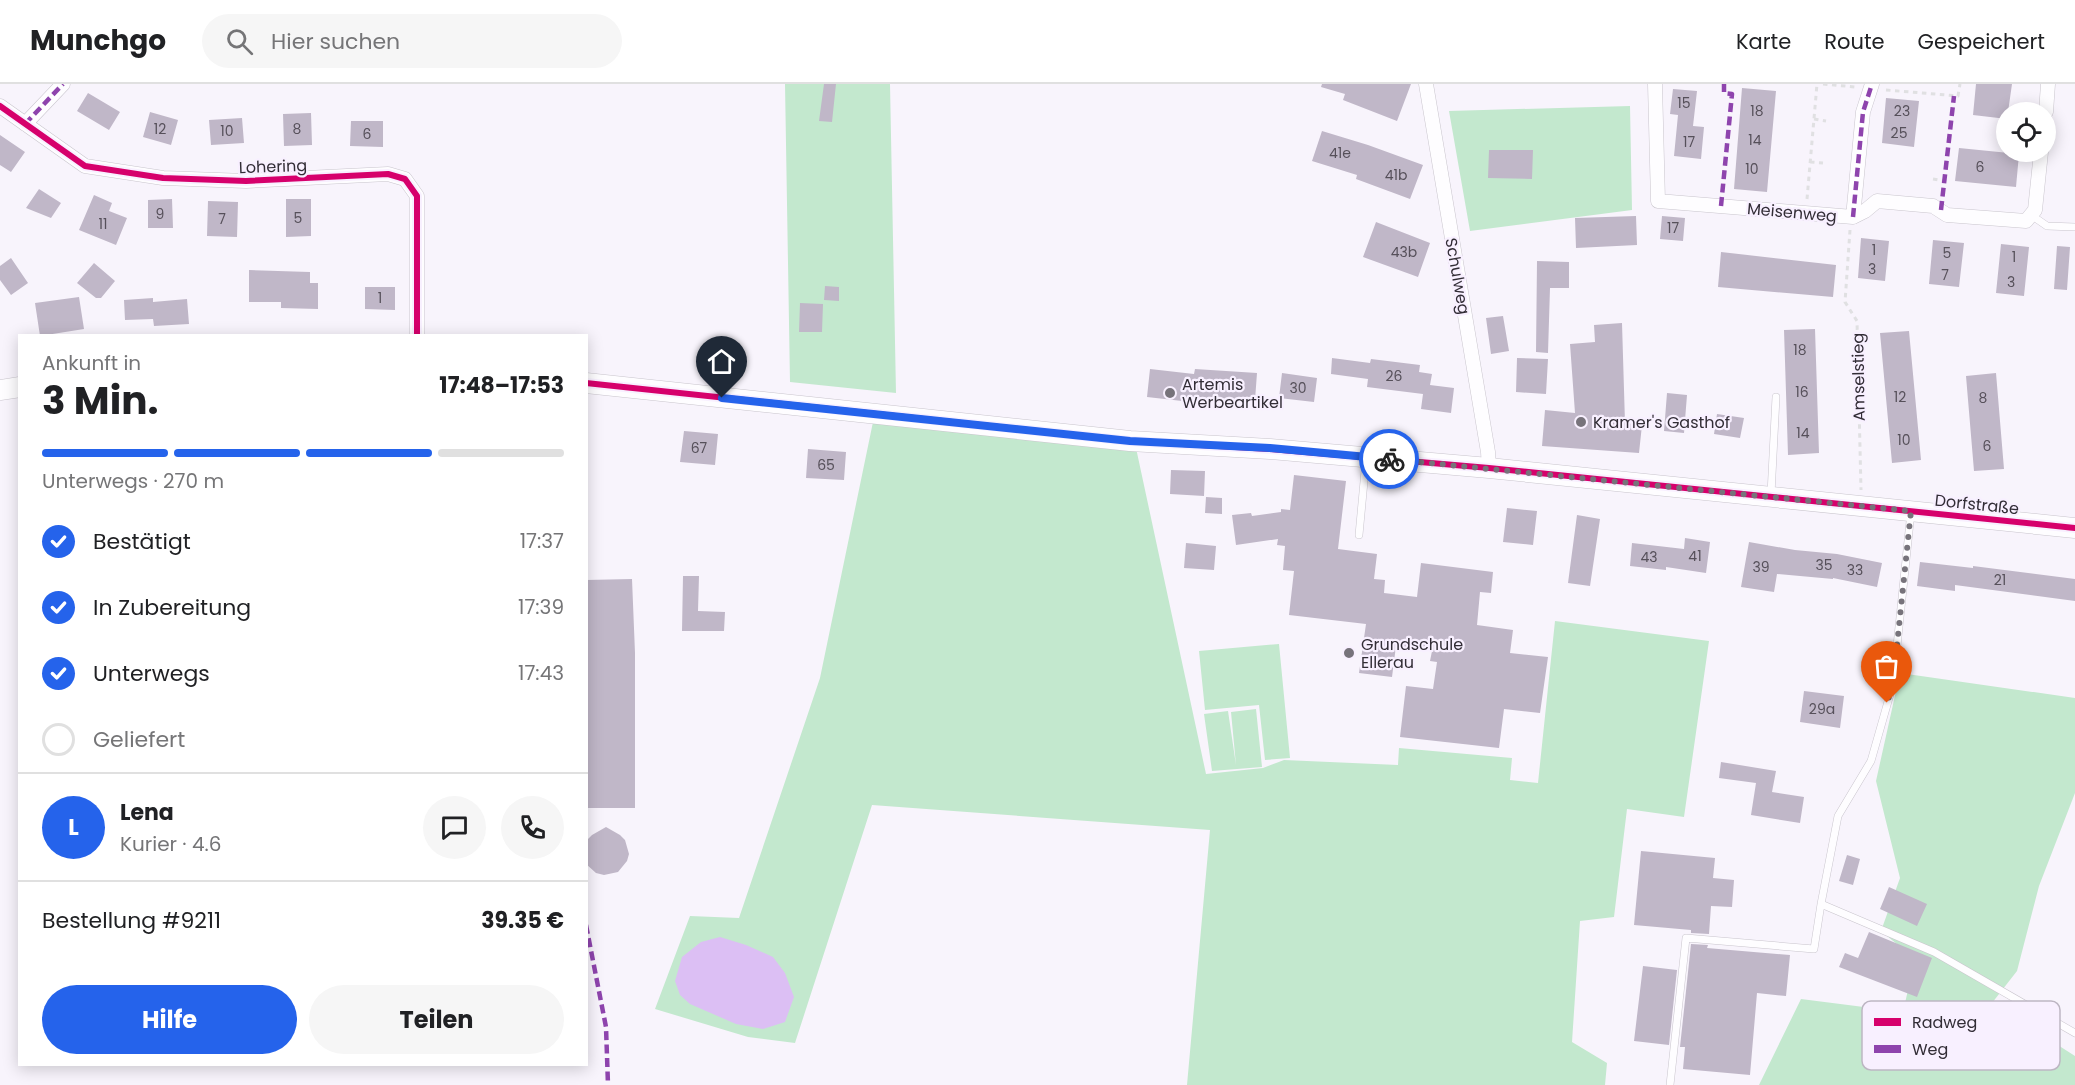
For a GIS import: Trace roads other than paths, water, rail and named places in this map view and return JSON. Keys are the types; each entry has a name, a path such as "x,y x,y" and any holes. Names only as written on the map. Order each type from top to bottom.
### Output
{"street":[{"path":"25,124 63,84"},
{"name":"Schulweg","path":"1426,84 1489,468"},
{"name":"Meisenweg","path":"1655,84 1658,201 1853,217 1865,212 1877,201 1933,206 1947,215 2028,218"},
{"path":"2047,102 2048,84"},
{"path":"1853,217 1863,112 1872,86"},
{"name":"Lohering","path":"0,106 85,165 163,178 246,181 388,174 405,179 417,196 417,334"},
{"path":"2028,218 2035,210 2041,162"},
{"name":"Dorfstraße","path":"588,383 1130,441 1270,448 1489,468 2075,528"},
{"path":"0,390 18,387"}],"lane":[{"path":"2028,218 2047,226 2075,227"},
{"path":"1771,496 1776,397"},
{"path":"1359,535 1367,457"},
{"path":"1670,1085 1686,938 1814,949 1838,816 1871,761 1893,684 1911,511"},
{"path":"1821,904 1934,952 2019,1001"},
{"path":"2060,1024 2075,1033"}],"place":[{"name":"Artemis Werbeartikel","path":"1170,393"},
{"name":"Kramer's Gasthof","path":"1581,422"},
{"name":"Grundschule Ellerau","path":"1349,653"}]}
